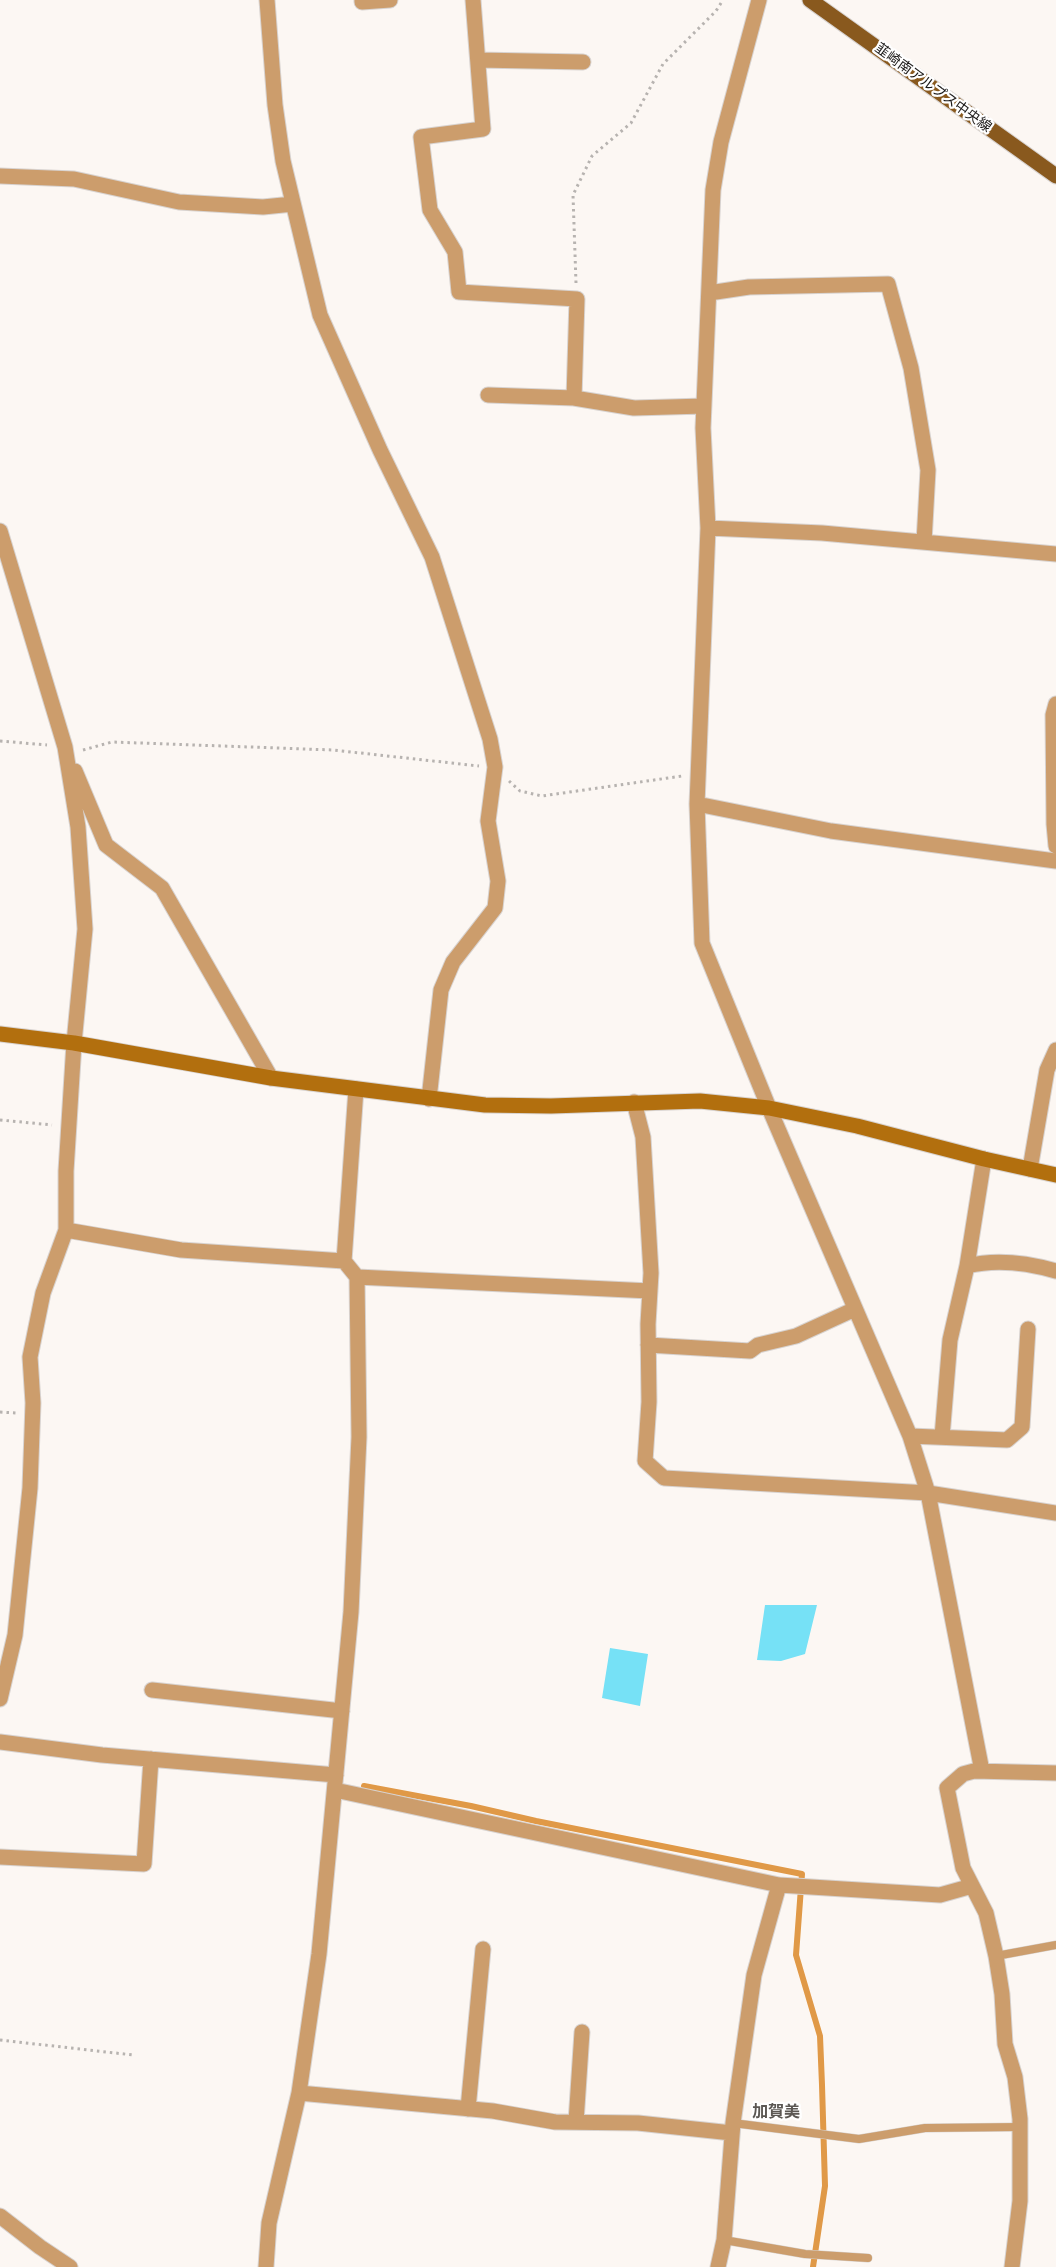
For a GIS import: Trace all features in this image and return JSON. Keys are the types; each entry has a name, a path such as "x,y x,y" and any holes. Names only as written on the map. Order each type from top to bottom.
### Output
{"main road":[{"name":"韮崎南アルプス中央線","path":"810,0 1056,176"}],"street":[{"path":"267,0 275,105 283,161 320,315 380,450 432,557 490,739 495,767 488,820 498,881 495,908 453,962 441,990 429,1099"},
{"path":"362,0 362,2 390,0"},
{"path":"473,0 483,130 421,137 430,210 455,252 459,292 576,299 574,398"},
{"path":"759,0 716,167 704,406 708,528 697,804 702,942 769,1108 910,1436 928,1493 982,1771"},
{"path":"478,60 583,62"},
{"path":"0,176 74,179 179,202 263,207 293,204"},
{"path":"709,293 749,287 888,284 911,368 928,470 924,542"},
{"path":"488,395 574,398 634,408 704,406"},
{"path":"708,528 822,533 1056,554"},
{"path":"0,531 64,747 78,826 85,928 74,1043 66,1171 66,1230 43,1292 30,1357 33,1402 29,1498 15,1635 0,1699"},
{"path":"1056,704 1054,715 1054,824 1056,846"},
{"path":"64,747 106,846 162,888 271,1078"},
{"path":"697,804 831,831 1056,861"},
{"path":"0,1034 74,1043 271,1078 485,1105 551,1106 700,1101 769,1108 857,1126 984,1159 1056,1175"},
{"path":"1030,1169 1051,1080 1047,1070 1056,1050"},
{"path":"266,2267 269,2223 298,2093 320,1954 351,1612 358,1437 357,1277 344,1261 356,1089"},
{"path":"634,1102 643,1137 652,1273 648,1345 649,1402 645,1461 664,1478 928,1493 1056,1513"},
{"path":"942,1437 950,1340 967,1266 984,1159"},
{"path":"66,1230 181,1250 344,1261"},
{"path":"967,1266 983,1262 1037,1266 1056,1271"},
{"path":"357,1277 650,1291"},
{"path":"648,1345 750,1351 758,1345 796,1336 855,1309"},
{"path":"910,1436 1006,1440 1022,1427 1028,1329"},
{"path":"152,1690 342,1711"},
{"path":"0,1742 151,1759 336,1774"},
{"path":"0,1857 144,1864 151,1759"},
{"path":"1012,2267 1020,2201 1020,2127 1015,2077 1005,2044 1002,1994 996,1956 986,1914 962,1868 946,1788 963,1774 974,1770 1056,1772"},
{"path":"335,1790 784,1885 940,1894 972,1886"},
{"path":"718,2267 724,2240 732,2128 754,1975 784,1885"},
{"path":"468,2109 483,1949"},
{"path":"576,2122 582,2032"},
{"path":"298,2093 468,2109 554,2122 638,2122 732,2128"},
{"path":"0,2216 40,2247 70,2267"}],"lane":[{"path":"996,1956 1056,1945"},
{"path":"732,2128 859,2139 925,2128 1020,2127"},
{"path":"724,2240 805,2254 868,2258"}],"path":[{"path":"576,299 573,195 592,156 631,124 663,64 716,12 723,0"},
{"path":"0,741 86,750 112,742 333,750 495,767 520,791 542,796 698,774"},
{"path":"0,1120 69,1126"},
{"path":"0,2040 133,2055"}],"building":[{"path":"765,1605 817,1605 805,1654 781,1661 757,1660"},
{"path":"610,1648 648,1654 640,1706 602,1698"}],"waterway":[{"path":"364,1786 802,1874 796,1955 820,2036 825,2186 813,2267"}],"district":[{"name":"加賀美","path":"776,2112"}]}
